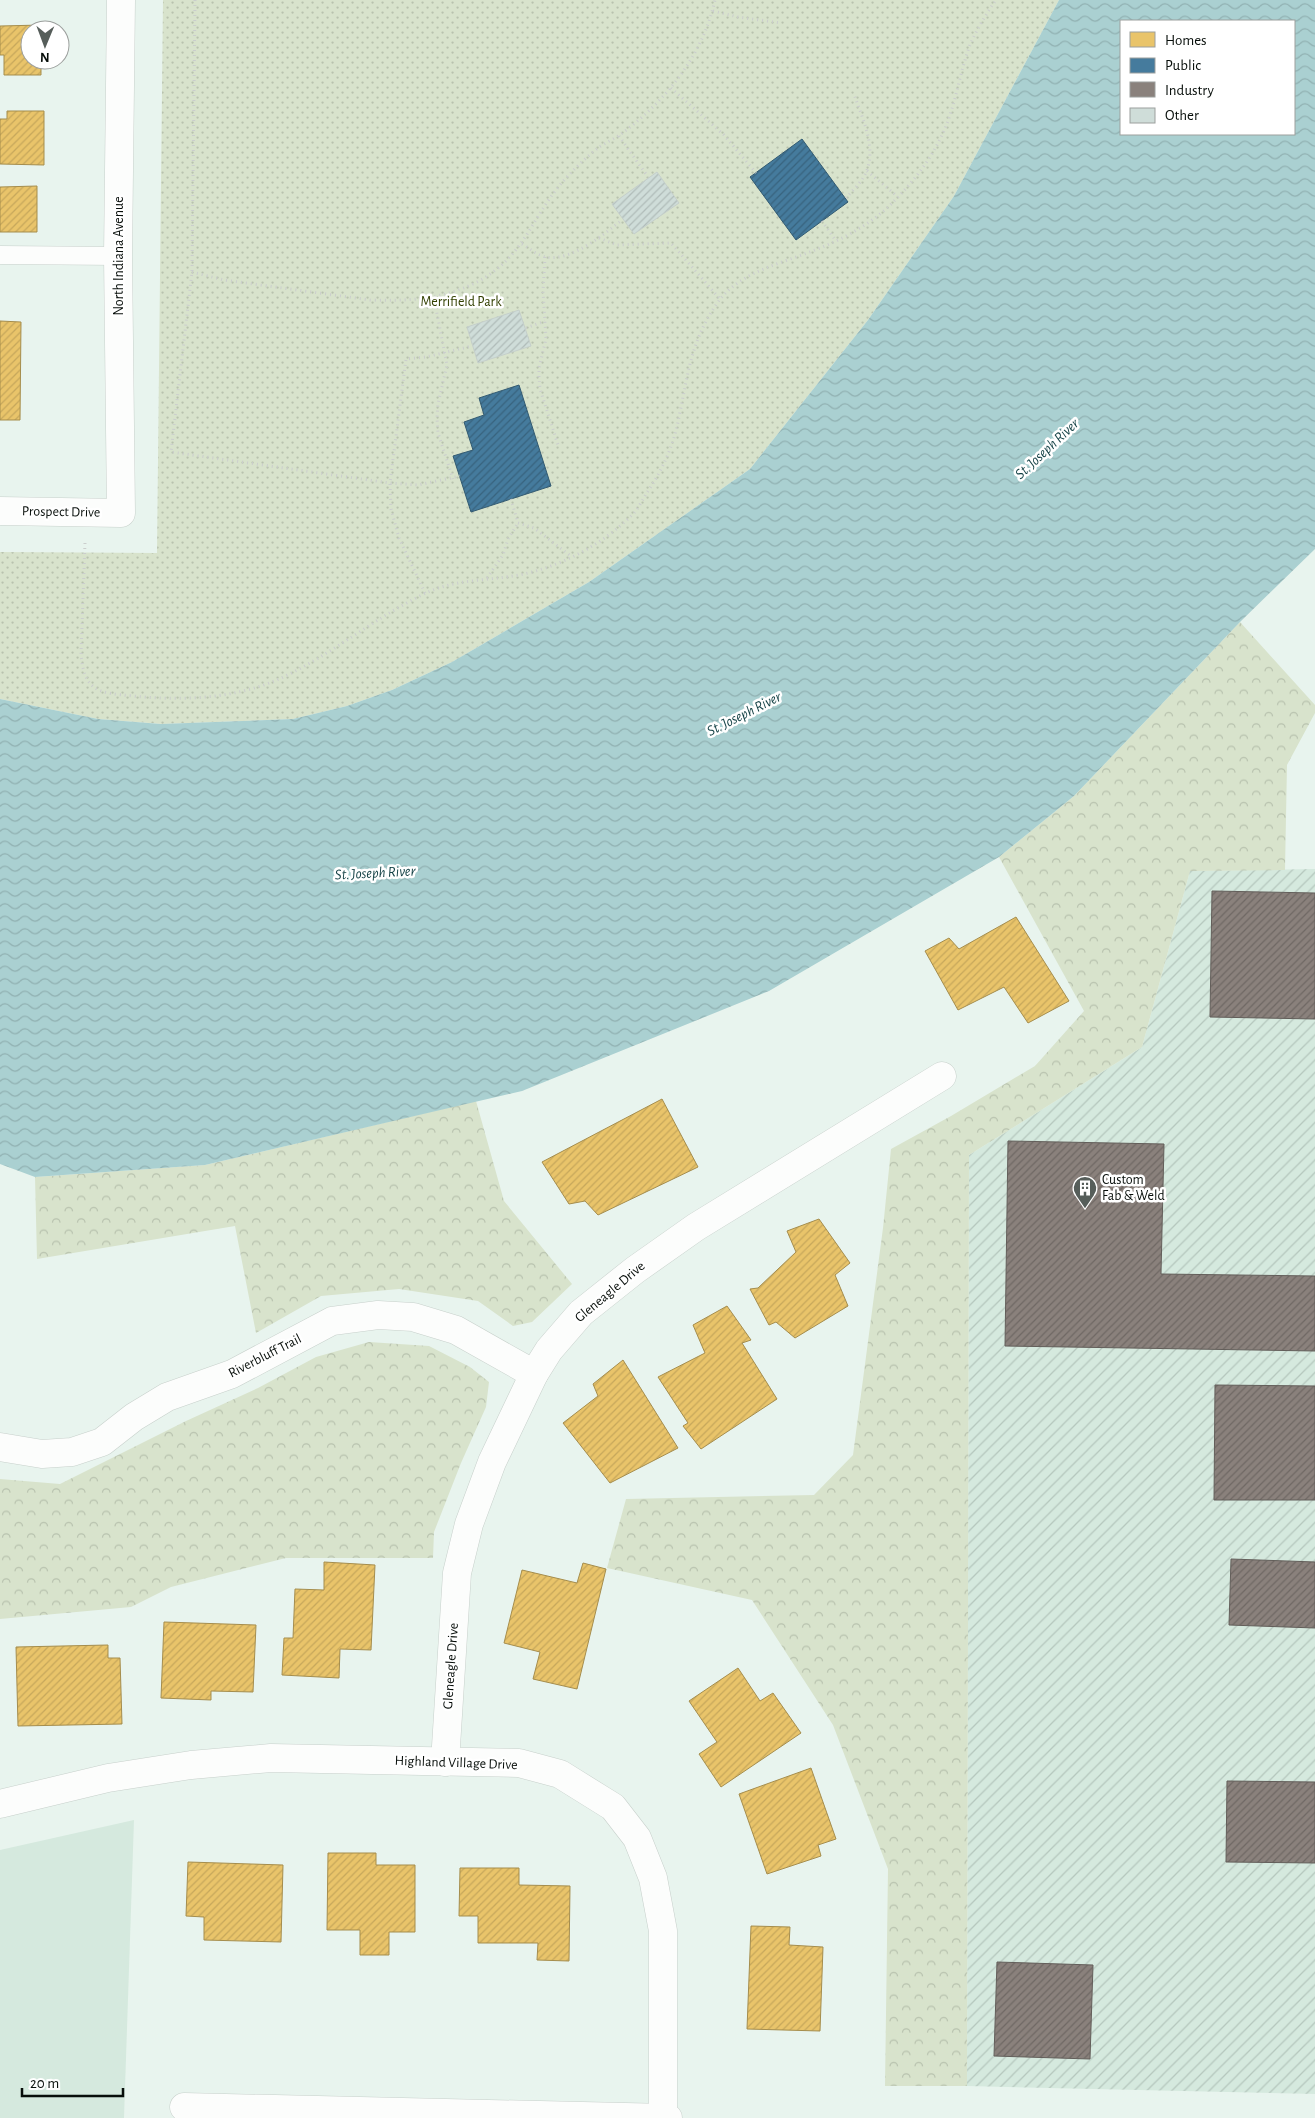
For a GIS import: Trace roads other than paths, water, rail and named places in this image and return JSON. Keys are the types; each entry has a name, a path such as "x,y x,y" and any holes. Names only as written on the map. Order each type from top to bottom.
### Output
{"street":[{"name":"North Indiana Avenue","path":"121,0 118,256 121,513"},
{"name":"Prospect Drive","path":"0,512 121,513"},
{"name":"Gleneagle Drive","path":"445,1762 457,1573 469,1524 492,1462 534,1374 549,1350 581,1313 635,1270 696,1227 942,1076"},
{"name":"Riverbluff Trail","path":"0,1447 42,1454 72,1452 102,1442 134,1417 167,1396 232,1374 332,1321 378,1316 413,1317 456,1330 534,1374"},
{"name":"Highland Village Drive","path":"0,1804 108,1778 201,1764 271,1758 519,1763 560,1774 613,1807 638,1838 653,1878 663,1931 663,2118"},
{"path":"184,2107 668,2118"}],"lane":[{"path":"0,255 118,256"}],"water":[{"name":"St. Joseph River","path":"1059,0 1315,0 1315,549 1240,622 1074,796 999,857 769,991 522,1091 205,1165 35,1177 0,1164 0,699 98,719 161,724 293,719 347,706 392,690 452,662 589,582 750,469 868,320 954,196"}],"place":[{"name":"Custom Fab & Weld","path":"1085,1209"}],"park label":[{"name":"Merrifield Park","path":"461,302"}]}
